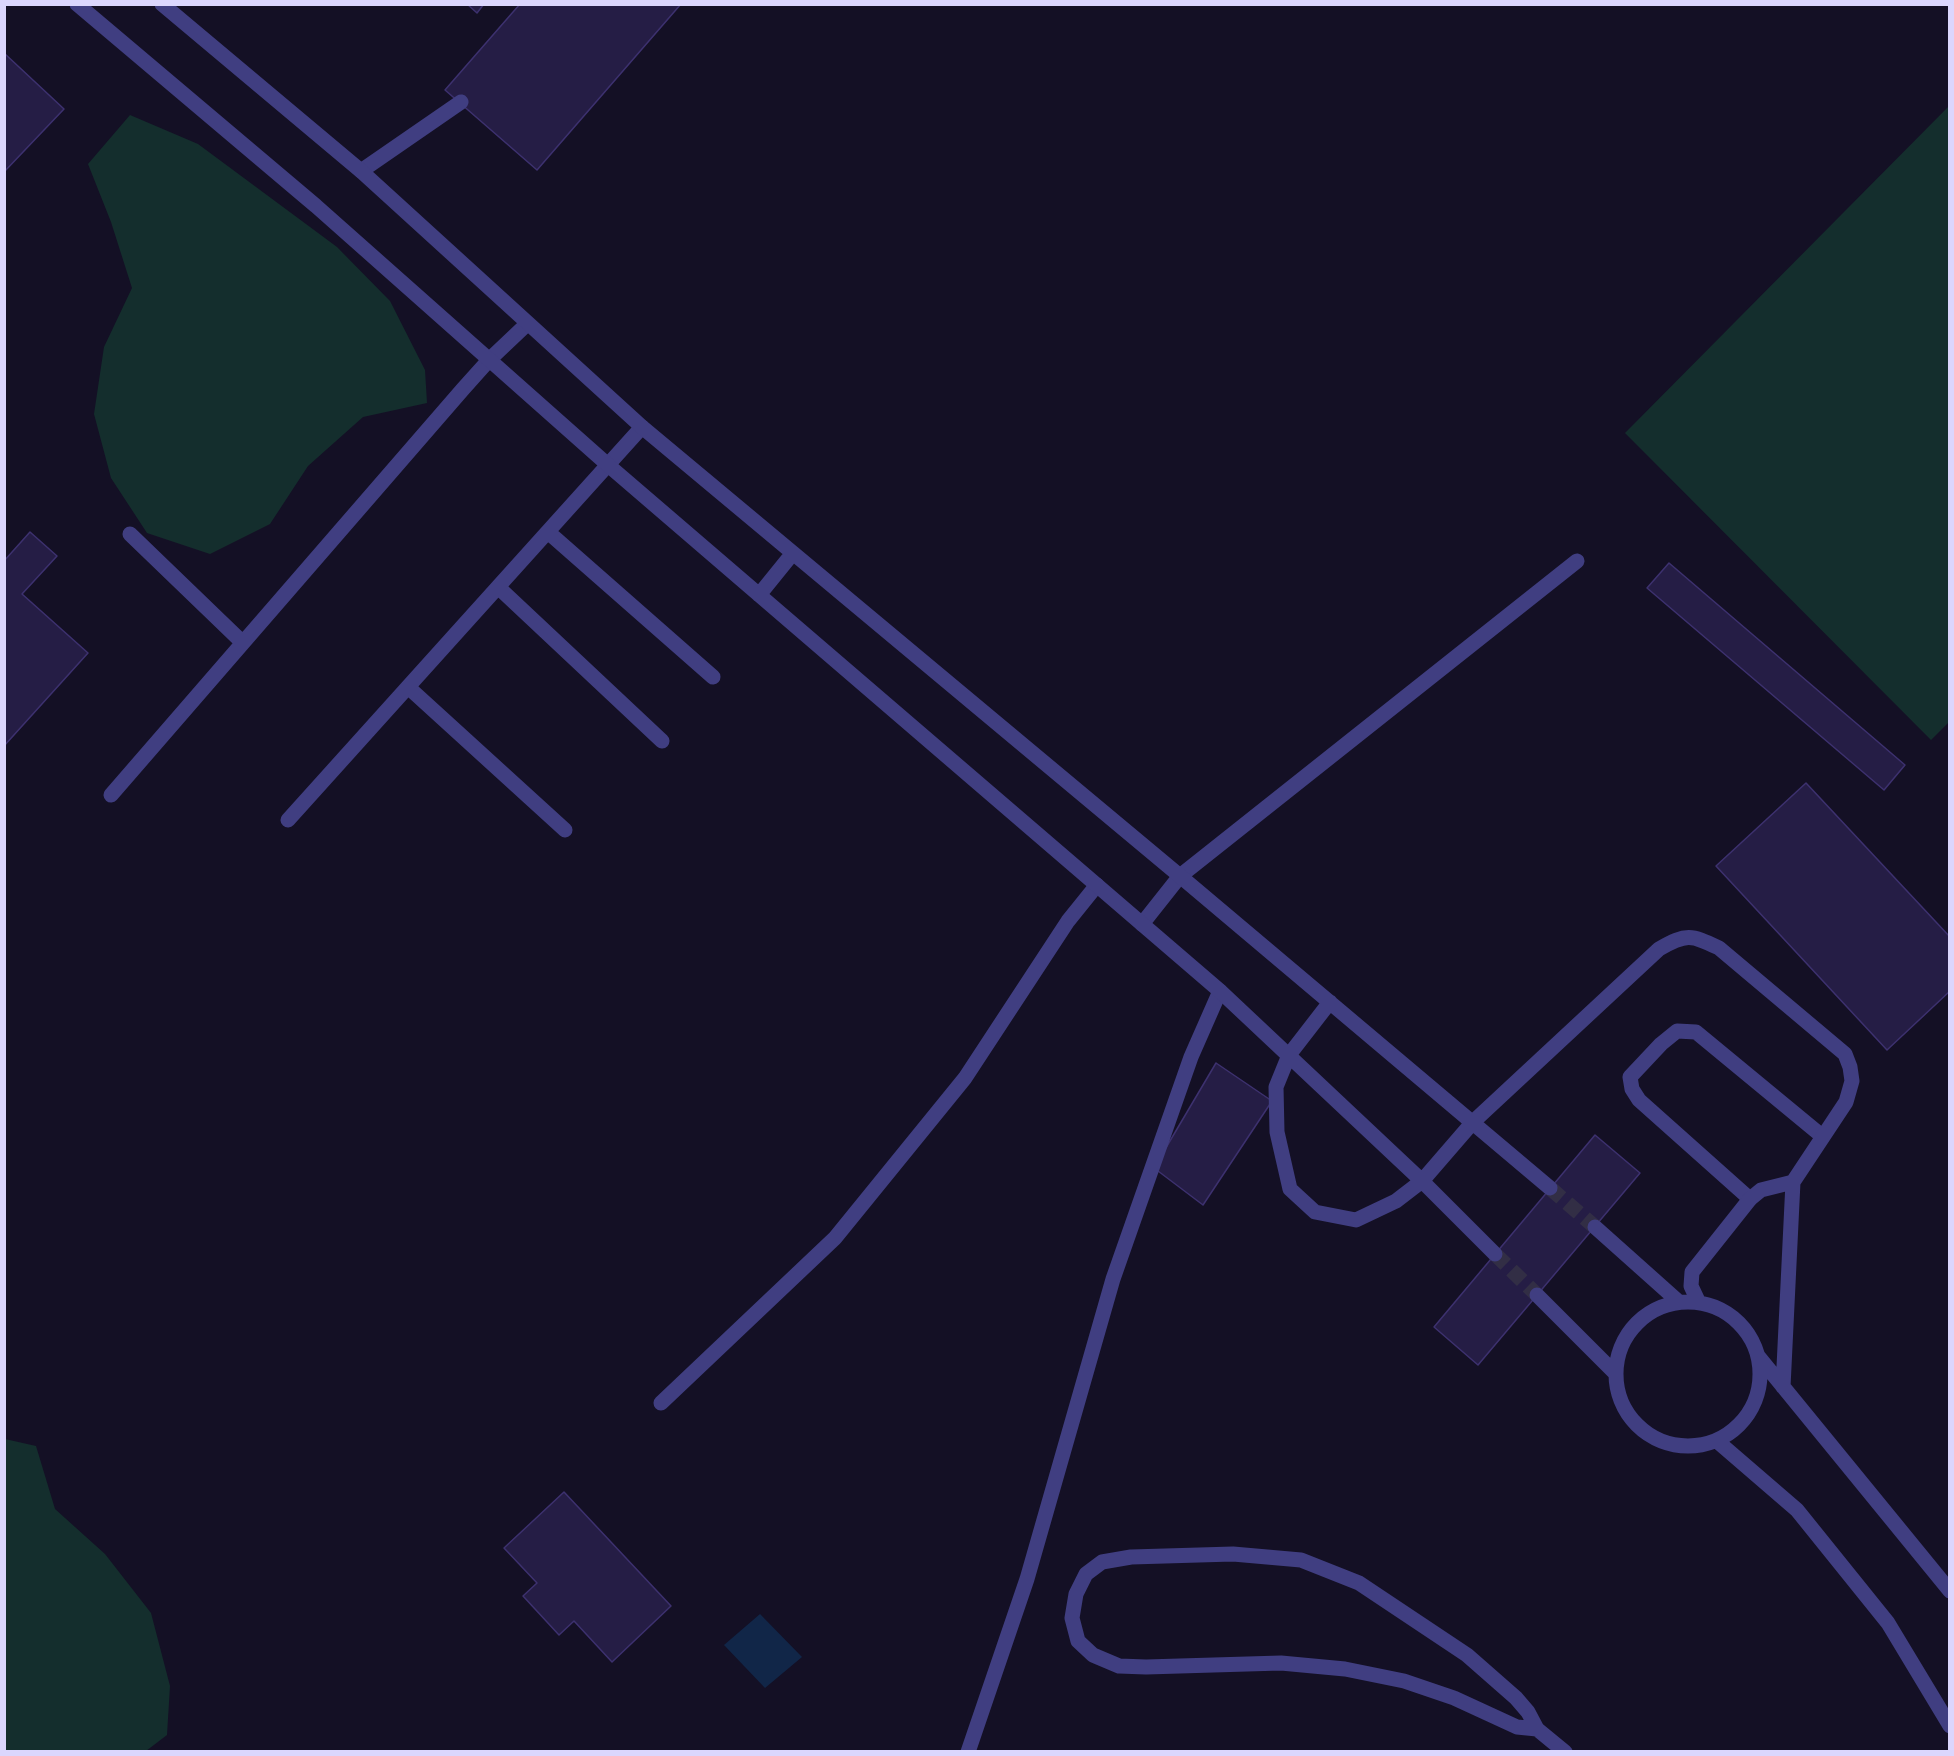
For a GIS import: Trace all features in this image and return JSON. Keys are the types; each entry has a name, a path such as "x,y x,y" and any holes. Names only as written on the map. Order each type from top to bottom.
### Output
{"street":[{"path":"77,4 316,206 608,465 1220,991 1422,1181 1495,1254"},
{"path":"162,4 361,171 642,427 1550,1188"},
{"path":"361,171 461,102"},
{"path":"111,795 489,360 527,324"},
{"path":"288,820 642,427"},
{"path":"548,532 713,677"},
{"path":"130,534 242,642"},
{"path":"759,595 792,553"},
{"path":"1142,924 1180,876 1577,561"},
{"path":"498,587 662,741"},
{"path":"408,687 565,830"},
{"path":"661,1403 835,1238 965,1078 1068,921 1097,885"},
{"path":"1330,1002 1289,1055 1276,1087 1277,1132 1290,1189 1315,1212 1356,1221 1396,1202 1422,1181 1473,1122 1659,949 1680,937 1697,938 1719,948 1845,1054 1850,1066 1852,1081 1846,1102 1792,1182 1783,1388"},
{"path":"968,1752 1027,1579 1113,1279 1191,1057 1220,991"},
{"path":"1750,1199 1639,1100 1632,1089 1630,1077 1661,1044 1677,1031 1696,1032 1822,1136"},
{"path":"1699,1303 1691,1286 1692,1272 1750,1199 1761,1190 1792,1182"},
{"path":"1595,1227 1679,1302"},
{"path":"1537,1295 1615,1373"},
{"path":"1679,1302 1699,1303 1719,1309 1736,1320 1749,1336 1757,1355 1760,1376 1756,1396 1748,1415 1734,1430 1717,1441 1696,1446 1676,1446 1656,1440 1639,1428 1627,1412 1618,1393 1615,1373 1619,1352 1628,1334 1641,1319 1659,1308 1679,1302"},
{"path":"1757,1355 1950,1591"},
{"path":"1717,1441 1797,1510 1888,1623 1950,1726"},
{"path":"1537,1730 1516,1727 1454,1698 1404,1681 1345,1670 1281,1662 1119,1666 1094,1655 1078,1641 1072,1618 1076,1594 1086,1574 1102,1562 1131,1557 1233,1554 1301,1560 1359,1583 1467,1655 1516,1698 1528,1712 1537,1730 1565,1752"}],"green space":[{"path":"1949,106 1950,721 1931,740 1625,433"},
{"path":"130,115 198,144 337,247 390,301 425,370 427,403 363,417 308,466 270,524 210,554 147,533 111,478 94,414 104,347 132,288 111,222 88,164"},
{"path":"5,1439 36,1446 55,1509 105,1554 151,1613 170,1686 167,1735 146,1751 5,1751"}],"water":[{"path":"760,1614 802,1657 765,1688 724,1645"}],"building":[{"path":"467,4 484,4 477,13"},
{"path":"520,4 681,4 537,170 445,90"},
{"path":"4,53 64,109 4,172"},
{"path":"30,532 57,556 22,594 88,653 4,746 4,561"},
{"path":"1669,563 1905,765 1884,790 1647,588"},
{"path":"1806,783 1950,937 1950,991 1887,1050 1716,866"},
{"path":"1216,1063 1272,1101 1203,1205 1154,1168"},
{"path":"1595,1135 1640,1173 1478,1365 1434,1327"},
{"path":"564,1492 671,1606 612,1662 574,1621 559,1635 523,1596 537,1583 504,1548"}],"tunnel":[{"path":"1550,1188 1595,1227"},
{"path":"1495,1254 1537,1295"}]}
